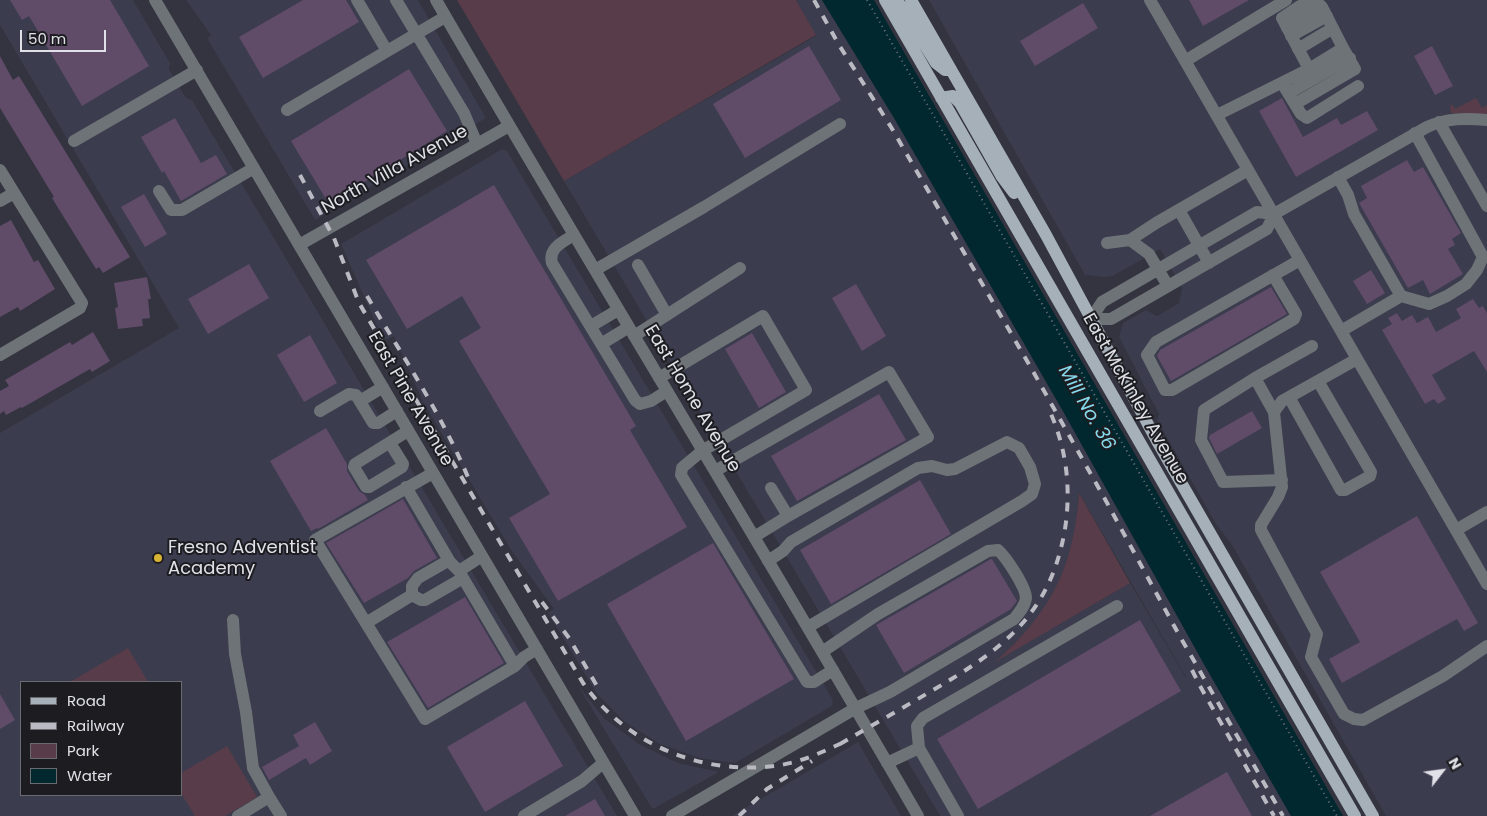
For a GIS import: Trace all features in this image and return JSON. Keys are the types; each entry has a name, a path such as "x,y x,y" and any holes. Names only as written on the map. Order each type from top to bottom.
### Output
{"main road":[{"name":"East McKinley Avenue","path":"885,0 1355,816"},
{"path":"896,0 936,63 945,70 951,70"},
{"name":"East McKinley Avenue","path":"911,0 1046,235 1158,441 1373,816"},
{"path":"941,98 952,96 960,103 1002,177 1046,235"},
{"path":"1074,328 1091,319"}],"street":[{"name":"East Pine Avenue","path":"155,0 635,816"},
{"path":"356,0 387,51"},
{"path":"396,0 464,113 477,144"},
{"name":"East Home Avenue","path":"436,0 631,332 856,708 918,816"},
{"path":"1150,0 1487,584"},
{"path":"1186,61 1286,0"},
{"path":"1309,68 1289,32 1319,6 1346,53"},
{"path":"287,110 446,17"},
{"path":"1298,48 1333,28"},
{"path":"1217,115 1288,93 1346,53"},
{"path":"1288,93 1309,68 1346,53"},
{"path":"74,141 197,70"},
{"path":"1288,93 1302,114 1307,118 1358,86"},
{"path":"1091,319 1111,319 1209,263 1267,229 1274,214 1415,133 1439,122 1465,118 1487,120"},
{"path":"1439,122 1487,206"},
{"path":"595,270 704,207 840,124"},
{"name":"North Villa Avenue","path":"299,245 509,126"},
{"path":"1338,176 1348,195 1354,214 1401,296 1429,304 1447,296 1466,284 1477,270 1483,257 1415,133"},
{"path":"159,191 171,210 182,210 254,168"},
{"path":"0,170 82,303 80,308 0,354"},
{"path":"1107,243 1130,240 1248,170"},
{"path":"0,201 14,193"},
{"path":"1179,210 1209,263"},
{"path":"1091,319 1102,302 1257,212 1274,214"},
{"path":"574,235 556,247 552,252 552,263 635,400 640,404 651,401 667,391"},
{"path":"1130,240 1149,254 1168,286"},
{"path":"1273,275 1296,314 1294,319 1172,390 1165,390 1147,355 1156,342 1273,275 1300,260"},
{"path":"638,265 667,315"},
{"path":"601,344 667,315 740,268"},
{"path":"1341,331 1401,296"},
{"path":"590,326 618,310"},
{"path":"659,378 762,316 806,390 702,451 682,468 680,472 807,682 814,682 833,670"},
{"path":"1282,480 1223,482 1201,440 1204,410 1255,378 1312,346"},
{"path":"1274,412 1282,401 1357,359"},
{"path":"715,472 889,372 928,437 754,537"},
{"path":"1255,378 1274,412 1282,480 1282,487 1278,497 1261,525 1261,530 1318,634 1311,657 1344,714 1354,719 1364,720 1443,676 1487,646"},
{"path":"1289,397 1341,490 1345,490 1370,476 1371,472 1318,380"},
{"path":"360,401 383,388"},
{"path":"320,411 349,394 356,395 372,423 378,423 397,411"},
{"path":"390,443 408,431"},
{"path":"768,561 783,551 791,542 918,468 932,466 947,470 955,469 1006,442 1019,448 1030,467 1035,484 1032,494 808,627"},
{"path":"433,473 315,540 425,719 515,666 524,657 537,649"},
{"path":"406,487 515,666"},
{"path":"771,488 788,516"},
{"path":"1456,530 1487,512"},
{"path":"672,816 856,708 890,692 1014,619 1026,601 1026,592 1004,555 998,550 988,551 878,614 822,652"},
{"path":"412,595 424,600 457,570 482,556"},
{"path":"412,595 412,586 418,578 446,562 457,570"},
{"path":"366,623 412,595"},
{"path":"958,816 919,748 917,726 923,718 1117,606"},
{"path":"233,620 235,654 246,712 253,768 281,816"},
{"path":"887,763 919,748"},
{"path":"524,816 576,784 604,763"},
{"path":"238,816 269,797"}],"path":[{"path":"866,0 1337,816"}],"shaded area":[{"path":"0,0 133,0 170,63 169,69 186,98 192,100 617,816 0,816 0,433 179,328 0,25"},
{"path":"186,0 418,0 486,118 315,220 207,38 211,35"},
{"path":"796,0 822,0 894,118 1064,413 1291,816 940,816 564,181 816,36","holes":["1075,486 1186,677 1130,583 999,659 1030,628 1043,611 1056,588 1073,543 1079,493"]},
{"path":"929,0 1487,0 1487,816 1386,816 1232,545 1216,524 1157,420 1159,414 1119,337 1123,323 1146,310 1157,316 1179,303 1182,288 1160,249 1113,276 1085,275"},
{"path":"502,149 507,151 833,700 832,706 735,763 699,758 660,744 625,722 597,694 548,613 554,609 511,550 423,402 394,336 386,340 376,324 341,244"},
{"path":"577,684 604,718 639,744 678,763 719,772 653,809"},
{"path":"858,742 901,816 732,816 759,800"}],"green space":[{"path":"457,0 796,0 816,35 564,181"},
{"path":"1476,98 1482,108 1487,105 1487,115 1451,113 1450,107 1452,104 1455,109"},
{"path":"1079,493 1130,583 995,662 1031,625 1045,606 1056,586 1072,543"},
{"path":"128,648 147,681 72,681"},
{"path":"227,746 257,797 225,816 195,816 182,795 182,772"}],"water":[{"name":"Mill No. 36","path":"822,0 874,0 1343,816 1291,816 1064,413 894,118"}],"building":[{"path":"10,0 110,0 149,66 82,106 29,16 22,20"},
{"path":"303,0 346,0 359,22 263,78 239,37"},
{"path":"1189,0 1249,0 1203,26"},
{"path":"1083,3 1098,28 1035,66 1020,41"},
{"path":"809,46 841,100 745,158 713,104"},
{"path":"1432,46 1453,86 1435,95 1414,56"},
{"path":"0,56 13,80 19,76 130,257 103,273 99,267 96,269 86,253 0,108"},
{"path":"409,69 447,131 329,204 291,141"},
{"path":"1282,98 1303,137 1337,118 1341,125 1367,111 1378,130 1296,177 1259,111"},
{"path":"175,118 201,163 216,155 227,174 181,201 141,137"},
{"path":"1407,160 1414,172 1423,167 1461,233 1452,239 1455,245 1448,249 1463,274 1430,294 1423,280 1408,288 1359,203 1367,198 1361,186"},
{"path":"494,185 636,426 630,430 687,527 558,601 509,518 550,494 459,341 481,328 462,296 407,329 366,260"},
{"path":"144,194 167,234 145,247 121,207"},
{"path":"11,220 34,262 38,260 55,289 20,311 18,307 0,317 0,226"},
{"path":"249,264 269,298 208,334 188,299"},
{"path":"1371,270 1385,293 1367,304 1353,281"},
{"path":"147,277 151,299 148,299 150,318 142,319 143,326 118,329 115,308 118,307 114,283"},
{"path":"856,284 886,336 862,351 832,298"},
{"path":"1271,287 1287,314 1171,381 1157,356 1160,350"},
{"path":"1473,299 1479,308 1483,306 1487,313 1487,372 1474,351 1432,375 1446,399 1438,404 1434,399 1425,404 1382,330 1392,324 1388,318 1397,313 1402,321 1412,315 1417,323 1428,317 1436,332 1461,318 1456,309"},
{"path":"93,332 110,361 92,372 90,369 22,408 6,415 4,411 0,414 0,391 9,386 5,380 70,342 72,345"},
{"path":"752,333 786,392 759,408 725,349"},
{"path":"310,335 337,383 304,402 277,355"},
{"path":"879,394 906,440 797,501 771,456"},
{"path":"1252,411 1262,428 1217,454 1209,438 1210,435"},
{"path":"326,428 347,464 347,471 359,491 368,500 318,529 311,531 270,461"},
{"path":"920,480 951,534 831,604 800,550"},
{"path":"403,499 437,558 414,571 408,578 364,603 326,543"},
{"path":"1417,516 1478,623 1464,631 1457,619 1342,683 1329,659 1360,642 1320,572"},
{"path":"713,543 794,679 686,741 607,604"},
{"path":"991,559 1017,601 1011,609 904,673 876,625"},
{"path":"465,597 504,663 428,708 387,642"},
{"path":"1140,620 1181,691 978,809 937,739"},
{"path":"0,694 15,720 0,729"},
{"path":"525,701 563,766 485,812 447,747"},
{"path":"315,722 332,751 310,765 306,758 269,780 262,767 299,746 293,735"},
{"path":"1227,772 1252,816 1150,816"},
{"path":"595,799 605,816 565,816"}],"railway":[{"path":"814,0 839,45 891,127 1030,366 1178,633 1283,816"},
{"path":"300,175 334,238 359,303 583,683 601,705 622,724 645,740 670,752 697,761 725,766 753,768 781,765 806,758 846,741"},
{"path":"367,296 435,410 470,482"},
{"path":"840,744 978,662 1018,628 1034,608 1047,586 1058,560 1067,514 1068,500 1064,456 1051,414"},
{"path":"542,602 569,638 597,686"},
{"path":"1192,670 1274,816"},
{"path":"739,816 767,789 812,761"}],"place":[{"name":"Fresno Adventist Academy","path":"158,558"}]}
